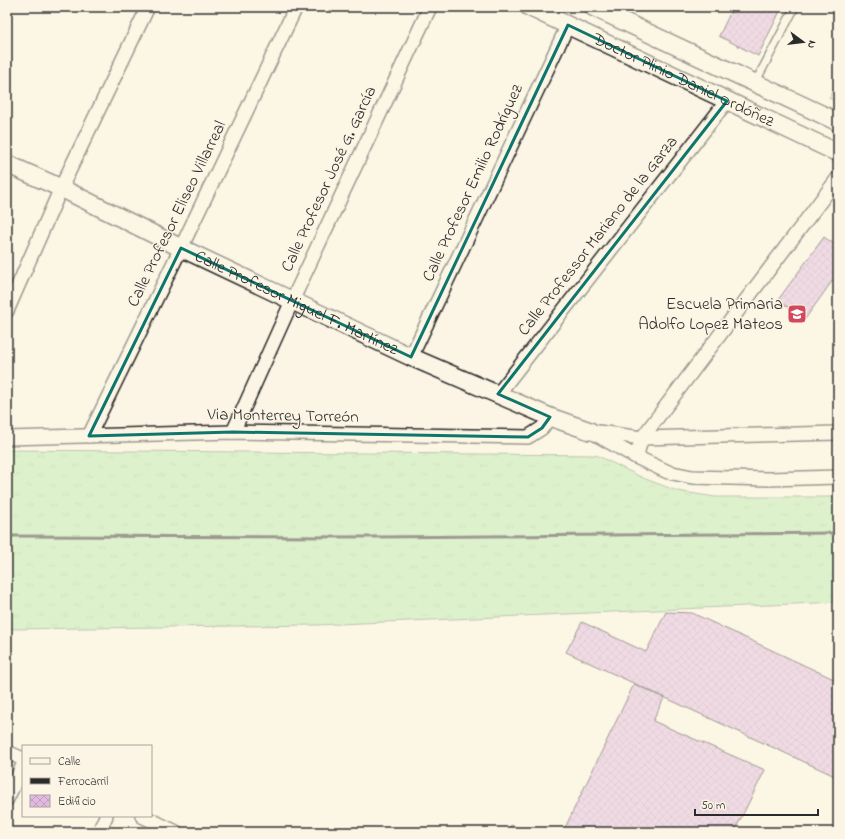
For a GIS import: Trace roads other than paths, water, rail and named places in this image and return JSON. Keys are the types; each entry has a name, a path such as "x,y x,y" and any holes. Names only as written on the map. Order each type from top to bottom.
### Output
{"street":[{"path":"7,311 61,188 148,7"},
{"name":"Calle Profesor Eliseo Villarreal","path":"89,436 296,7"},
{"name":"Calle Profesor José G. García","path":"233,432 292,301 430,7"},
{"name":"Doctor Plinio Daniel Ordóñez","path":"529,7 838,153"},
{"name":"Doctor Plinio Daniel Ordóñez","path":"593,7 838,122"},
{"name":"Calle Profesor Emilio Rodríguez","path":"411,357 568,25"},
{"name":"Calle Professor Mariano de la Garza","path":"498,394 726,101"},
{"name":"Calle Profesor Miguel F. Martínez","path":"7,164 61,188 181,248 411,357 550,417 590,431"},
{"path":"636,456 642,438 838,178"},
{"name":"Via Monterrey Torreón","path":"7,438 233,432 528,438 542,428 550,417"},
{"path":"590,431 642,438 838,433"},
{"path":"590,431 668,472 692,478 769,479 838,477"},
{"path":"7,752 22,759"},
{"path":"7,799 22,767"},
{"path":"98,832 106,817"},
{"path":"144,817 176,832"}],"lane":[{"path":"755,83 795,7"}],"railway":[{"path":"7,536 379,537 838,533"}],"place":[{"name":"Escuela Primaria Adolfo Lopez Mateos","path":"797,314"}]}
